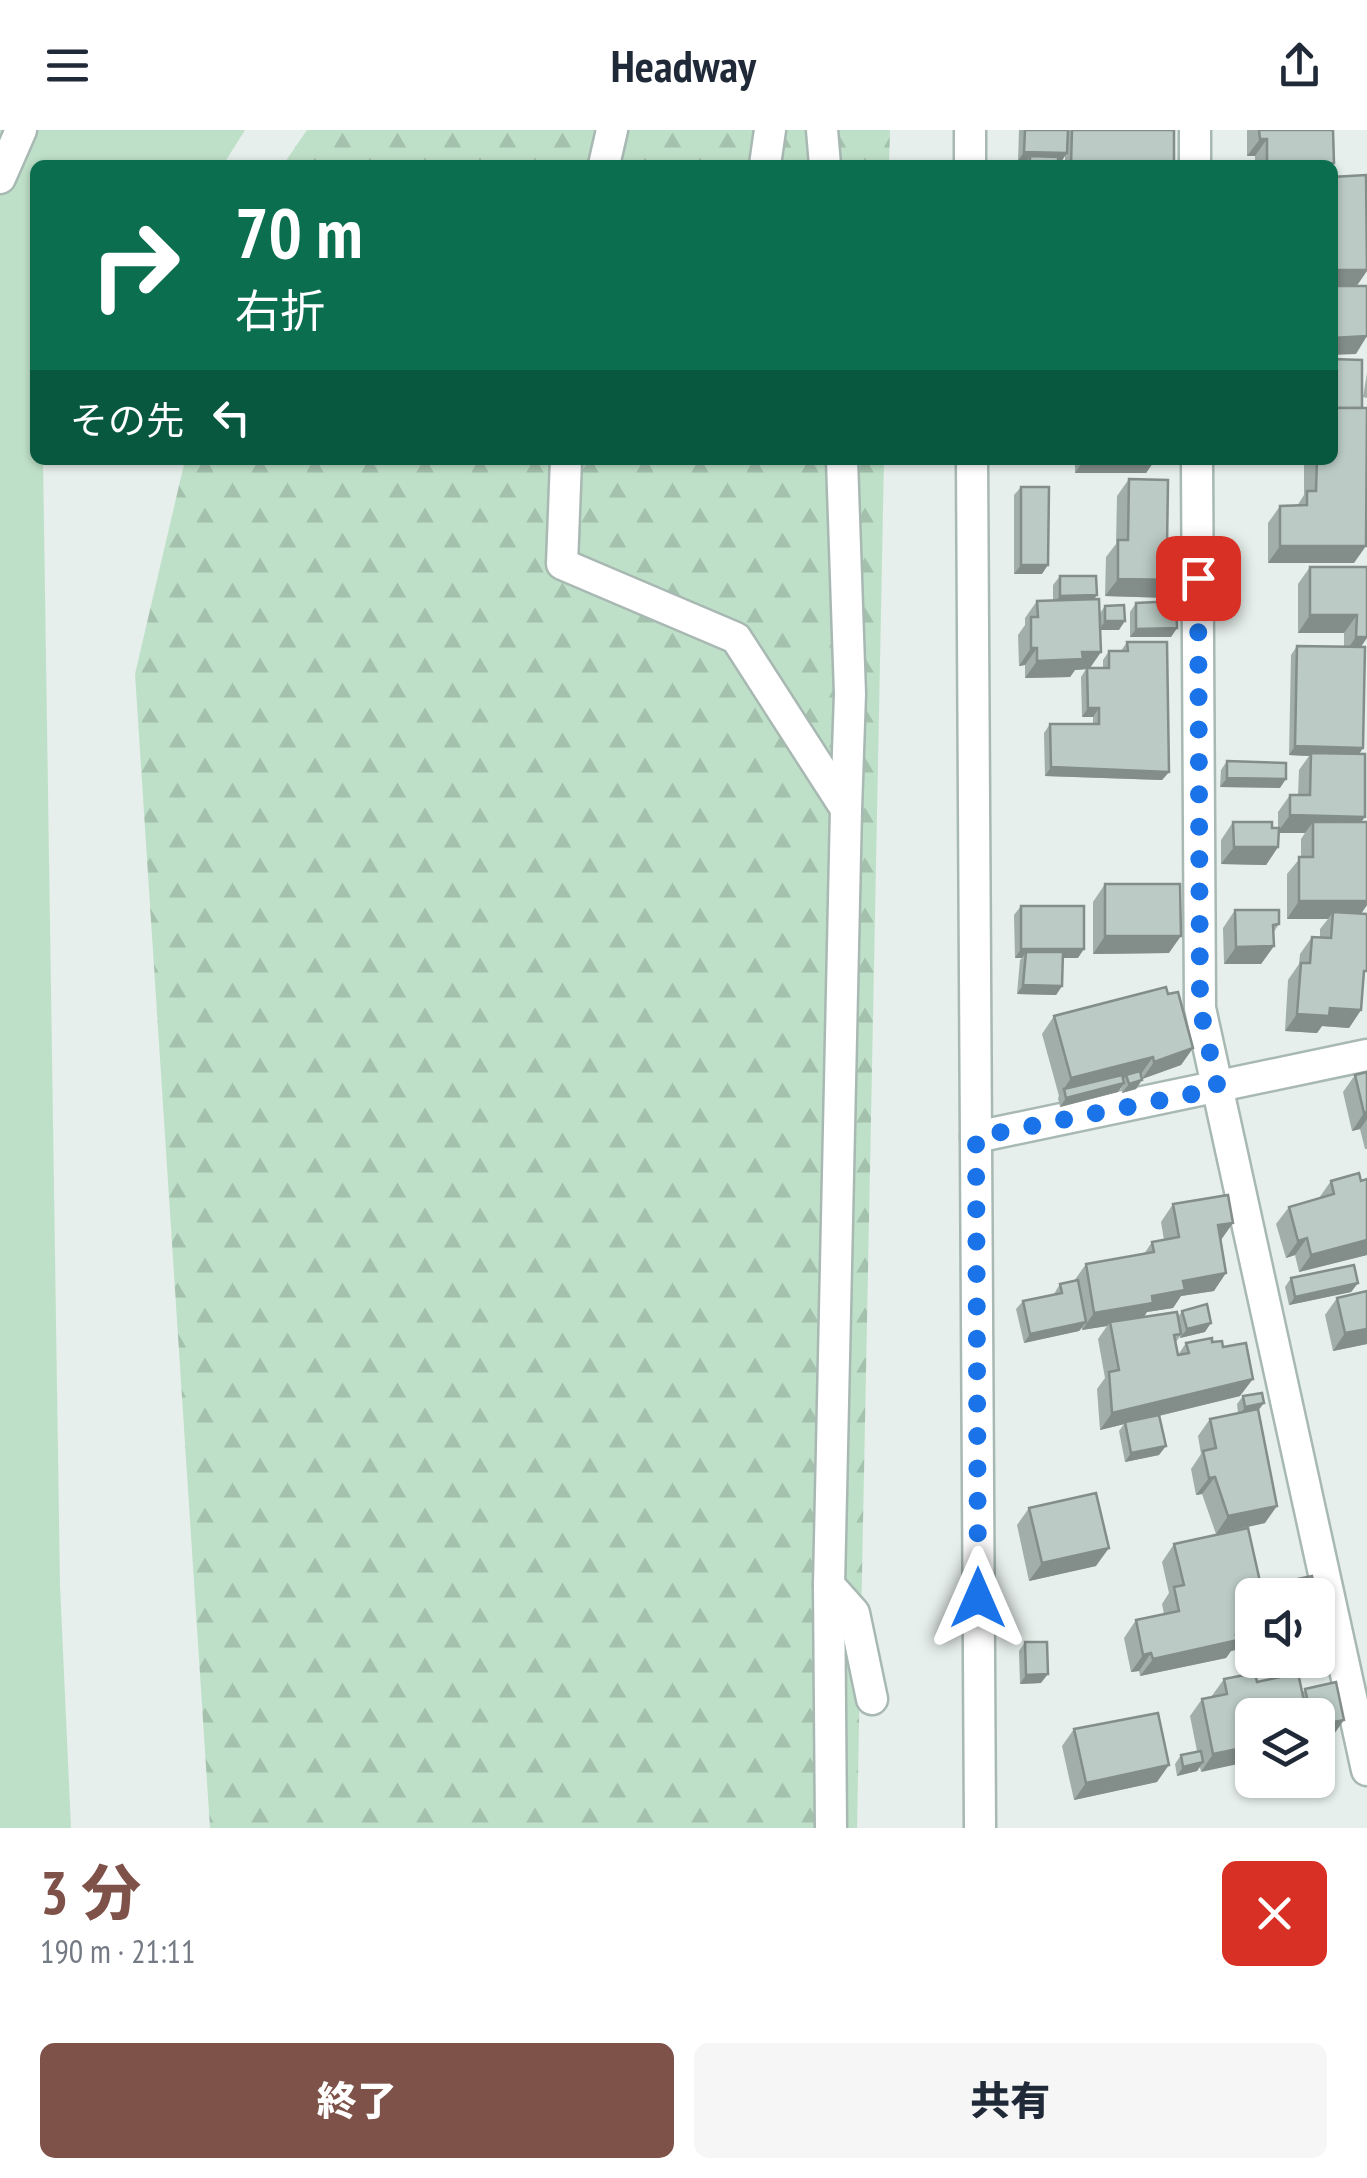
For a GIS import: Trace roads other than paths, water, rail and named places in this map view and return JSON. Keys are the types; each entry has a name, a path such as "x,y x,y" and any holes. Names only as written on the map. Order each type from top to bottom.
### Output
{"street":[{"path":"0,178 21,130"},
{"path":"605,160 612,130"},
{"path":"767,160 770,130"},
{"path":"822,130 825,160"},
{"path":"970,130 970,160"},
{"path":"1195,130 1196,160"},
{"path":"566,465 562,564 736,638 846,809"},
{"path":"830,1828 829,1586 850,694 842,465"},
{"path":"972,465 980,1828"},
{"path":"1197,465 1200,1008 1367,1770"},
{"path":"976,1137 1367,1055"},
{"path":"829,1586 854,1613 872,1700"}]}
